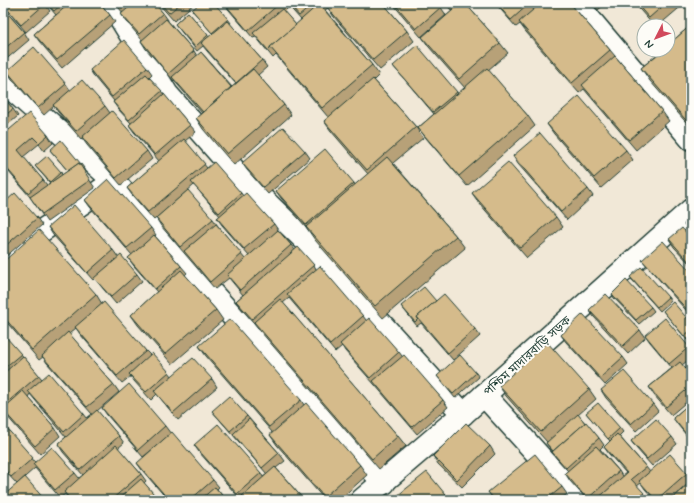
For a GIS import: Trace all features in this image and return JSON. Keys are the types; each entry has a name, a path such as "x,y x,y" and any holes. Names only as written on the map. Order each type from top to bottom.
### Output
{"street":[{"path":"111,3 167,94 244,182 307,242 463,414"},
{"path":"576,3 691,139"},
{"path":"3,81 114,181 189,268 384,483"},
{"path":"3,268 40,232 114,181"},
{"name":"পশ্চিম মাদারবাড়ি সড়ক","path":"362,500 384,483 463,414 691,210"},
{"path":"484,395 579,500"}],"building":[{"path":"3,3 44,3 45,4 21,25"},
{"path":"47,3 63,3 54,11"},
{"path":"70,3 100,3 110,15 57,60 34,34"},
{"path":"116,3 124,3 119,7"},
{"path":"134,3 154,3 163,13 139,34 121,14"},
{"path":"160,3 181,3 169,13"},
{"path":"200,3 214,3 228,19 212,33 192,10"},
{"path":"224,3 280,3 248,31"},
{"path":"288,3 315,3 299,16"},
{"path":"331,3 383,3 407,31 373,60 327,7"},
{"path":"394,3 438,3 441,7 416,29"},
{"path":"461,3 465,3 500,43 459,79 422,37"},
{"path":"496,3 530,3 511,20"},
{"path":"541,3 570,3 610,50 572,83 519,22"},
{"path":"636,3 666,3 649,18"},
{"path":"319,4 372,65 322,108 270,47"},
{"path":"3,8 24,32 3,50"},
{"path":"282,9 296,25 268,50 253,33"},
{"path":"188,12 208,35 195,47 175,24"},
{"path":"166,19 194,51 168,74 141,41"},
{"path":"228,21 262,60 236,83 201,43"},
{"path":"691,25 691,126 641,68 653,58 676,58 676,38"},
{"path":"124,40 147,67 112,97 90,70"},
{"path":"417,45 457,92 433,112 393,66"},
{"path":"34,47 66,84 38,108 7,71"},
{"path":"201,52 231,87 203,112 172,77"},
{"path":"615,56 662,111 629,140 582,85"},
{"path":"487,68 528,116 459,176 418,128"},
{"path":"253,69 284,105 227,154 196,118"},
{"path":"146,74 162,91 129,120 113,102"},
{"path":"373,79 416,127 367,170 324,121"},
{"path":"82,80 105,106 76,131 53,105"},
{"path":"164,94 190,125 155,155 129,125"},
{"path":"579,96 626,150 594,178 547,124"},
{"path":"3,97 13,109 3,117"},
{"path":"112,111 147,151 116,178 82,137"},
{"path":"29,113 48,135 39,143 33,137 18,150 43,180 28,193 3,164 3,135"},
{"path":"283,127 305,151 263,187 242,163"},
{"path":"540,133 588,189 561,212 513,156"},
{"path":"184,139 205,164 148,212 127,188"},
{"path":"61,140 81,164 80,165 79,163 68,171 50,150"},
{"path":"325,149 354,183 306,225 276,191"},
{"path":"47,156 61,172 50,182 35,166"},
{"path":"387,157 456,236 375,306 306,227"},
{"path":"214,162 241,193 219,213 191,182"},
{"path":"508,162 556,217 520,248 472,193"},
{"path":"79,163 90,180 42,214 30,197"},
{"path":"108,179 151,228 127,248 85,200"},
{"path":"188,190 213,219 180,247 156,218"},
{"path":"15,193 37,218 3,248 3,204"},
{"path":"246,193 274,224 244,249 217,218"},
{"path":"74,205 113,250 87,273 48,227"},
{"path":"691,217 691,231 684,224"},
{"path":"216,224 242,254 210,282 184,251"},
{"path":"682,228 691,238 691,264 669,239"},
{"path":"39,230 96,294 32,350 3,316 3,262"},
{"path":"278,230 291,245 240,290 227,275"},
{"path":"154,235 181,266 155,289 128,258"},
{"path":"663,241 691,272 691,314 642,260"},
{"path":"298,247 314,265 252,319 236,301"},
{"path":"121,255 137,274 111,297 94,278"},
{"path":"320,266 363,316 330,345 287,294"},
{"path":"641,267 668,297 657,307 630,277"},
{"path":"181,270 216,310 165,354 131,315"},
{"path":"626,280 651,307 636,320 612,294"},
{"path":"424,287 436,301 417,317 418,319 415,322 401,306"},
{"path":"444,294 475,329 448,353 417,317"},
{"path":"606,294 640,330 623,346 589,310"},
{"path":"280,299 398,436 372,459 254,322"},
{"path":"104,302 146,351 117,376 75,327"},
{"path":"673,302 691,323 691,330 684,336 663,311"},
{"path":"583,314 623,357 600,378 561,335"},
{"path":"369,318 399,352 370,378 340,344"},
{"path":"665,318 689,347 669,364 645,335"},
{"path":"230,319 301,400 269,427 199,346"},
{"path":"68,332 114,385 87,407 42,356"},
{"path":"6,337 21,354 3,369 3,339"},
{"path":"547,342 589,389 541,432 499,386"},
{"path":"152,353 169,372 146,392 129,374"},
{"path":"404,355 443,400 412,427 373,381"},
{"path":"460,355 476,373 453,394 437,376"},
{"path":"23,356 39,375 3,406 3,374"},
{"path":"193,358 212,379 173,413 154,391"},
{"path":"680,362 691,375 691,386 666,407 649,387"},
{"path":"624,371 653,404 631,424 601,390"},
{"path":"49,373 84,414 64,432 28,391"},
{"path":"129,384 165,426 138,450 102,408"},
{"path":"23,391 55,428 35,446 3,410"},
{"path":"229,396 247,416 230,431 212,411"},
{"path":"691,402 691,440 673,418"},
{"path":"306,403 360,465 324,497 270,435"},
{"path":"598,403 620,428 608,439 586,413"},
{"path":"97,410 119,436 80,470 58,444"},
{"path":"578,414 585,423 553,451 546,443"},
{"path":"249,419 279,453 262,468 233,434"},
{"path":"656,419 672,437 647,459 631,441"},
{"path":"586,422 599,438 566,468 552,452"},
{"path":"466,423 490,446 457,480 433,456"},
{"path":"3,424 33,458 11,477 3,467"},
{"path":"218,424 261,473 237,494 194,445"},
{"path":"172,432 213,480 190,500 169,500 137,463"},
{"path":"617,434 646,467 631,479 644,493 636,500 596,500 627,473 604,447"},
{"path":"116,445 141,474 111,500 71,500 64,492"},
{"path":"596,446 619,471 587,499 565,473"},
{"path":"52,447 75,473 55,490 33,464"},
{"path":"535,454 562,487 546,500 495,500 488,492"},
{"path":"670,454 687,473 656,500 639,481"},
{"path":"275,467 304,500 246,500 242,496"},
{"path":"427,472 450,500 392,500"},
{"path":"25,477 45,500 3,500 3,496"},
{"path":"141,479 159,500 117,500"},
{"path":"691,482 691,500 671,500"},
{"path":"215,487 226,500 200,500"}]}
